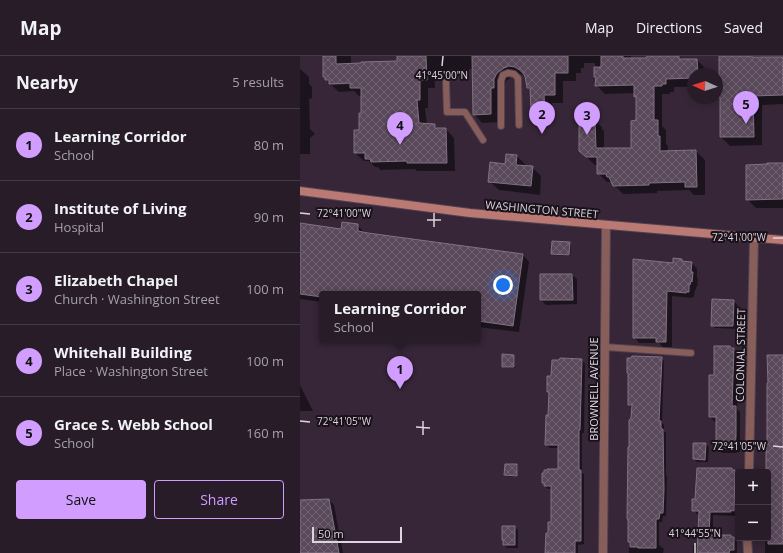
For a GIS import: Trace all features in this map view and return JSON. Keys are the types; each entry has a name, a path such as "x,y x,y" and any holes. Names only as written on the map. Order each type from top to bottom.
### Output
{"main road":[{"name":"WASHINGTON STREET","path":"300,191 470,214 783,240"}],"street":[{"name":"BROWNELL AVENUE","path":"603,553 606,225"},
{"name":"COLONIAL STREET","path":"749,469 754,238"},
{"path":"747,541 748,553"}],"lane":[{"path":"501,126 501,81 503,75 508,73 514,74 518,78 520,125"},
{"path":"446,82 447,112 465,112 483,140"},
{"path":"605,347 691,353"}],"building":[{"path":"323,56 336,56 336,64 397,61 397,56 426,56 427,80 420,80 420,100 417,100 419,123 435,124 435,128 446,128 447,163 407,163 407,161 371,162 370,159 365,159 365,153 354,153 354,130 359,130 359,113 361,113 361,88 350,88 350,83 329,84 329,80 325,80 325,77 323,77"},
{"path":"472,56 568,56 568,73 555,73 555,95 544,95 545,113 531,113 530,88 527,88 525,76 515,67 509,66 504,68 497,73 494,79 494,88 491,88 491,114 473,115"},
{"path":"601,56 646,58 647,56 679,56 679,59 697,59 698,68 687,68 687,78 666,79 666,84 662,84 662,86 654,86 654,120 658,120 660,151 696,150 697,187 685,187 685,182 613,186 606,174 597,174 597,157 586,157 579,151 580,118 594,118 596,148 631,148 631,121 636,120 636,96 634,97 634,85 595,86 596,77 594,77 594,67 601,67"},
{"path":"719,56 783,57 783,95 753,96 754,137 720,137 720,104 723,104 723,68 719,68"},
{"path":"506,154 517,155 516,165 533,166 531,186 488,182 490,162 505,164"},
{"path":"783,163 783,199 746,200 746,165"},
{"path":"342,222 358,224 358,231 368,233 523,254 513,326 481,321 481,291 319,291 319,297 300,294 300,223 341,229"},
{"path":"552,241 570,242 569,255 551,254"},
{"path":"673,258 692,262 691,272 693,272 692,282 691,281 689,285 689,292 667,291 666,342 656,342 656,338 633,338 633,259 673,263"},
{"path":"540,274 572,274 573,300 540,300"},
{"path":"712,299 734,300 733,326 711,326"},
{"path":"714,346 730,346 731,348 734,348 732,406 736,406 736,436 735,447 732,448 716,448 716,417 709,417 709,375 714,375"},
{"path":"502,354 514,355 514,367 502,367"},
{"path":"767,355 783,355 783,544 768,544 768,541 771,541 771,469 766,469 768,383"},
{"path":"632,356 662,357 659,421 661,421 661,429 663,429 664,490 663,513 660,513 659,519 656,519 656,548 630,547 630,542 628,542 628,447 629,420 631,418 632,405 628,405 627,358 631,358"},
{"path":"560,358 582,359 579,430 579,470 581,470 581,541 575,541 575,553 545,553 548,522 551,522 551,486 544,486 544,483 542,483 542,473 544,473 544,470 547,469 558,469 558,445 545,445 546,415 548,415 549,392 547,392 547,376 551,376 552,360 559,360"},
{"path":"693,443 706,443 705,460 693,459"},
{"path":"505,464 517,464 517,476 504,475"},
{"path":"697,468 732,468 732,470 735,470 734,511 710,512 709,535 731,535 731,537 734,537 734,550 730,550 729,553 697,553 699,511 692,511 692,499 695,499"},
{"path":"329,499 339,553 300,553 300,500"},
{"path":"502,526 515,526 515,545 503,545"}],"place":[{"name":"Grace S. Webb School","path":"746,124"},
{"name":"Institute of Living","path":"542,134"},
{"name":"Elizabeth Chapel","path":"587,135"},
{"name":"Whitehall Building","path":"400,145"},
{"name":"Learning Corridor","path":"400,389"}]}
